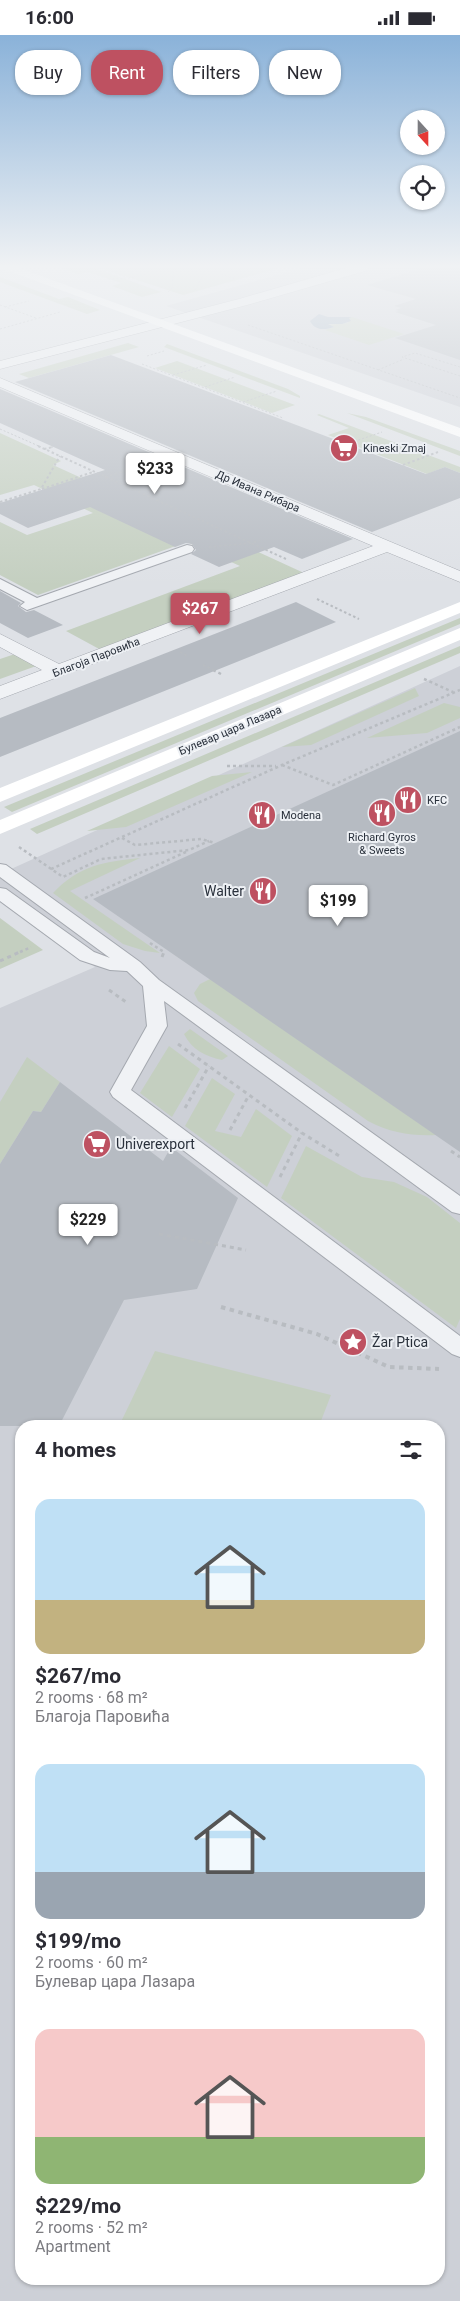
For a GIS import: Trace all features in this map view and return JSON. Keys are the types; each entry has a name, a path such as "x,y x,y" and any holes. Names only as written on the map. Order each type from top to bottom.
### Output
{"main road":[{"path":"296,374 460,433"},
{"name":"Булевар цара Лазара","path":"0,796 460,607"},
{"name":"Булевар цара Лазара","path":"0,828 460,633"}],"street":[{"name":"Др Ивана Рибара","path":"0,382 460,577"},
{"name":"Благоја Паровића","path":"0,693 388,546"},
{"path":"0,640 57,671"}],"lane":[{"path":"0,583 32,605 187,549"},
{"path":"0,869 132,966 152,984 460,1207"},
{"path":"0,893 87,956 110,964 132,966"},
{"path":"152,984 157,1026 120,1092 460,1349"}],"path":[{"path":"165,374 283,418"},
{"path":"171,376 178,374"},
{"path":"389,374 460,398"},
{"path":"202,387 235,377"},
{"path":"241,402 274,392"},
{"path":"0,429 318,573"},
{"path":"347,444 382,432"},
{"path":"44,449 53,447"},
{"path":"403,465 438,452"},
{"path":"41,489 60,456"},
{"path":"105,477 141,465"},
{"path":"0,502 94,471"},
{"path":"165,504 172,501"},
{"path":"187,549 252,543 260,540"},
{"path":"182,653 189,657"},
{"path":"203,665 221,674"},
{"path":"424,679 454,693"},
{"path":"51,869 282,765 460,690"},
{"path":"227,766 269,767 282,765 333,785 460,727"},
{"path":"121,838 135,845 201,839 215,843"},
{"path":"93,903 85,898 209,841"},
{"path":"20,848 62,877 101,859 189,850"},
{"path":"148,941 164,952"},
{"path":"0,961 34,945"},
{"path":"171,1132 209,1066"},
{"path":"230,1130 249,1095"},
{"path":"267,1203 302,1133"},
{"path":"451,1151 460,1157"},
{"path":"159,1234 246,1250"},
{"path":"221,1307 318,1334 388,1367 442,1369"}],"shaded area":[{"path":"363,374 460,374 460,407"},
{"path":"460,666 460,2301 0,2301 0,1008 95,967 0,900 0,874"}],"green space":[{"path":"20,374 44,374 29,378"},
{"path":"170,374 211,374 295,405 272,413"},
{"path":"235,374 247,374 288,389 300,396 300,398"},
{"path":"347,413 366,417 460,451 460,456"},
{"path":"319,414 460,467 460,473 445,467 427,474 328,435 349,428 317,415"},
{"path":"0,433 61,461 53,465 130,500 138,497 304,573 101,650 66,631 240,566 187,542 38,595 0,575 0,522 27,535 93,513 34,485 0,495"},
{"path":"460,618 460,624 12,812 4,807"},
{"path":"460,646 460,653 37,834 30,829"},
{"path":"18,653 39,665 0,679 0,659"},
{"path":"415,688 419,696 311,745 282,747"},
{"path":"444,703 460,707 460,718 427,733 367,738"},
{"path":"252,772 126,827 87,831 212,776"},
{"path":"140,858 70,891 160,953 145,951 123,944 53,893 73,876 83,871 103,863"},
{"path":"0,918 43,950 0,969"},
{"path":"210,979 436,1135 401,1133 368,1121 198,1001 194,993 200,984"},
{"path":"190,1029 228,1056 222,1060 195,1048 184,1034"},
{"path":"169,1046 200,1069 172,1117 140,1093"},
{"path":"27,1057 60,1082 41,1112 33,1111 0,1164 0,1102"},
{"path":"212,1078 235,1094 215,1131 241,1137 256,1109 292,1136 267,1187 185,1126"},
{"path":"306,1146 362,1177 394,1182 427,1197 460,1223 460,1319 456,1328 281,1198"},
{"path":"155,1351 331,1395 321,1420 122,1420"}],"building":[{"path":"44,374 161,374 426,474 445,467 460,473 460,498 372,532 15,382"},
{"path":"0,389 353,539 302,559 274,547 219,567 191,554 196,550 192,544 186,543 175,547 90,507 28,528 0,514 0,503 105,470 0,423"},
{"path":"0,591 21,603 18,606 26,612 34,610 63,625 28,638 0,623"},
{"path":"296,602 336,622 0,757 0,718"},
{"path":"460,731 460,1152 93,899"},
{"path":"60,1082 163,1161 171,1147 238,1198 197,1289 124,1300 62,1420 15,1420 15,1426 0,1426 0,1164 33,1111 41,1112"}],"place":[{"name":"Kineski Zmaj","path":"344,448"},
{"name":"KFC","path":"408,800"},
{"name":"Richard Gyros & Sweets","path":"382,813"},
{"name":"Modena","path":"262,815"},
{"name":"Walter","path":"263,891"},
{"name":"Univerexport","path":"97,1144"},
{"name":"Žar Ptica","path":"353,1342"}]}
